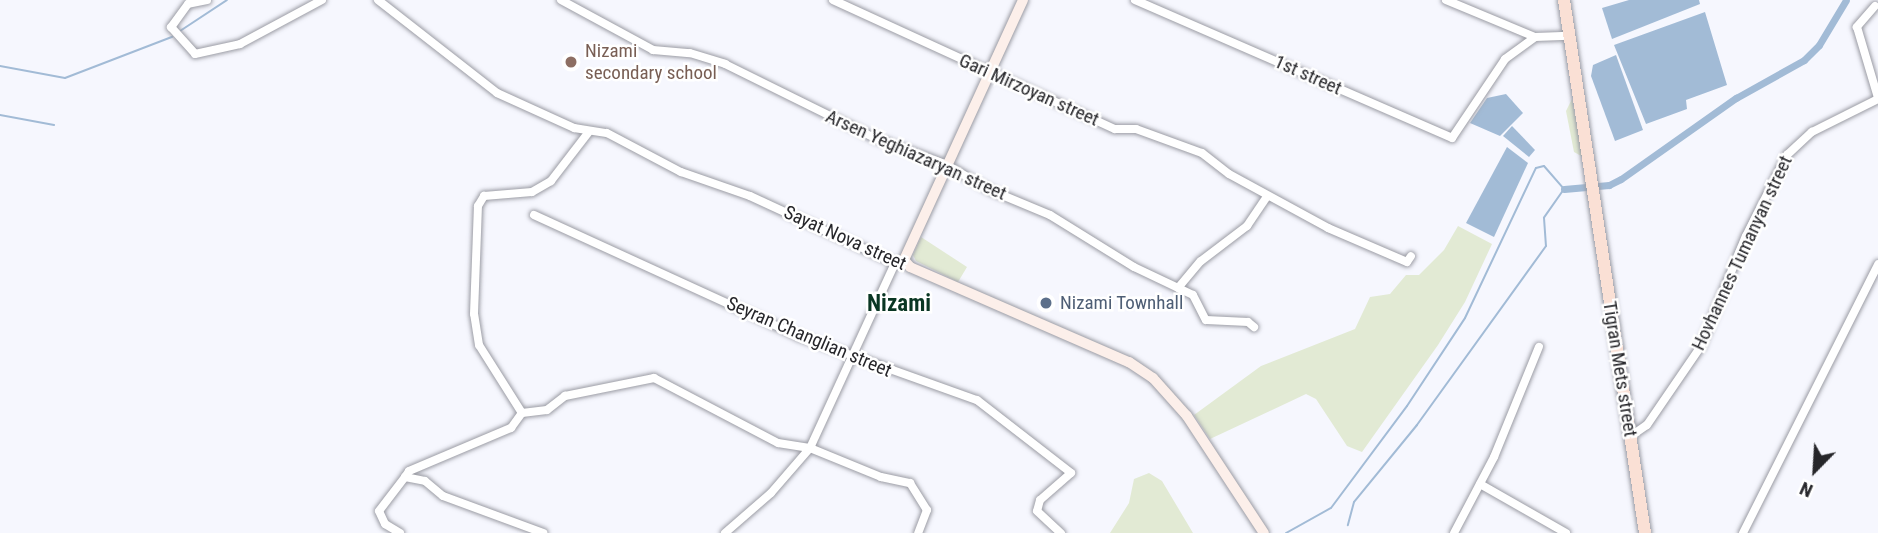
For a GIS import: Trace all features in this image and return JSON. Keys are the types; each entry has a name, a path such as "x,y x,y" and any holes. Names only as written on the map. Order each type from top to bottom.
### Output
{"main road":[{"path":"900,262 1023,0"},
{"name":"Tigran Mets street","path":"1564,0 1645,533"},
{"name":"Sayat Nova street","path":"900,262 1129,362 1153,378 1187,416 1264,533"}],"street":[{"path":"207,0 188,4 171,27 195,54 240,44 322,0"},
{"name":"Sayat Nova street","path":"378,0 497,93 588,132 607,133 681,172 750,195 900,262"},
{"name":"Arsen Yeghiazaryan street","path":"561,0 653,50 690,53 725,64 875,138 945,164 990,190 1062,221 1194,295 1206,320 1248,322 1254,327"},
{"name":"Gari Mirzoyan street","path":"833,0 1115,129 1136,129 1202,153 1268,196 1385,254 1407,262 1411,256"},
{"name":"1st street","path":"1135,0 1452,138 1495,68 1535,37"},
{"path":"1446,0 1535,37 1569,36"},
{"path":"1875,6 1857,27 1878,98"},
{"name":"Hovhannes Tumanyan street","path":"1630,436 1647,425 1701,346 1746,236 1787,155 1812,132 1878,98"},
{"path":"522,413 479,345 474,314 478,206 484,196 532,192 551,181 588,132"},
{"path":"1178,288 1201,261 1247,226 1268,196"},
{"name":"Seyran Changlian street","path":"534,215 853,359 977,400 1071,473 1040,500 1037,511 1061,533"},
{"path":"725,533 771,493 810,448 900,262"},
{"path":"1743,533 1878,264"},
{"path":"1454,533 1479,484 1539,347"},
{"path":"400,533 385,524 379,511 409,471 511,428 522,413 547,410 565,396 654,378 778,443 810,448 881,477 910,483 928,510 918,533"},
{"path":"405,477 425,481 443,496 543,533"},
{"path":"1479,484 1566,533"}],"green space":[{"path":"1572,99 1583,157 1574,152 1566,111"},
{"path":"1458,226 1492,244 1465,302 1362,452 1347,446 1316,399 1306,394 1210,439 1194,415 1261,366 1355,329 1370,297 1390,294 1406,275 1419,275 1444,250"},
{"path":"921,237 967,267 958,282 916,261 913,255"},
{"path":"1149,473 1162,481 1193,533 1110,533 1129,503 1134,479"}],"water":[{"path":"1629,0 1699,0 1700,4 1612,39 1602,8"},
{"path":"1705,12 1727,85 1686,100 1687,109 1646,124 1614,45"},
{"path":"1616,55 1643,130 1615,141 1591,76 1593,65"},
{"path":"1506,94 1523,113 1500,136 1470,123 1487,98"},
{"path":"1512,126 1535,150 1529,157 1503,136"},
{"path":"1507,147 1528,163 1494,237 1466,223"}],"waterway":[{"path":"180,31 227,0"},
{"path":"1564,189 1609,185 1621,179 1736,98 1804,60 1819,45 1846,0"},
{"path":"0,66 65,78 172,37"},
{"path":"0,115 54,125"},
{"path":"1286,533 1331,508 1407,406 1465,318 1536,168 1544,166 1564,189 1544,218 1546,246 1417,425 1354,502 1348,525"}],"place":[{"name":"Nizami secondary school","path":"571,62"},
{"name":"Nizami Townhall","path":"1046,303"}],"district":[{"name":"Nizami","path":"899,304"}]}
